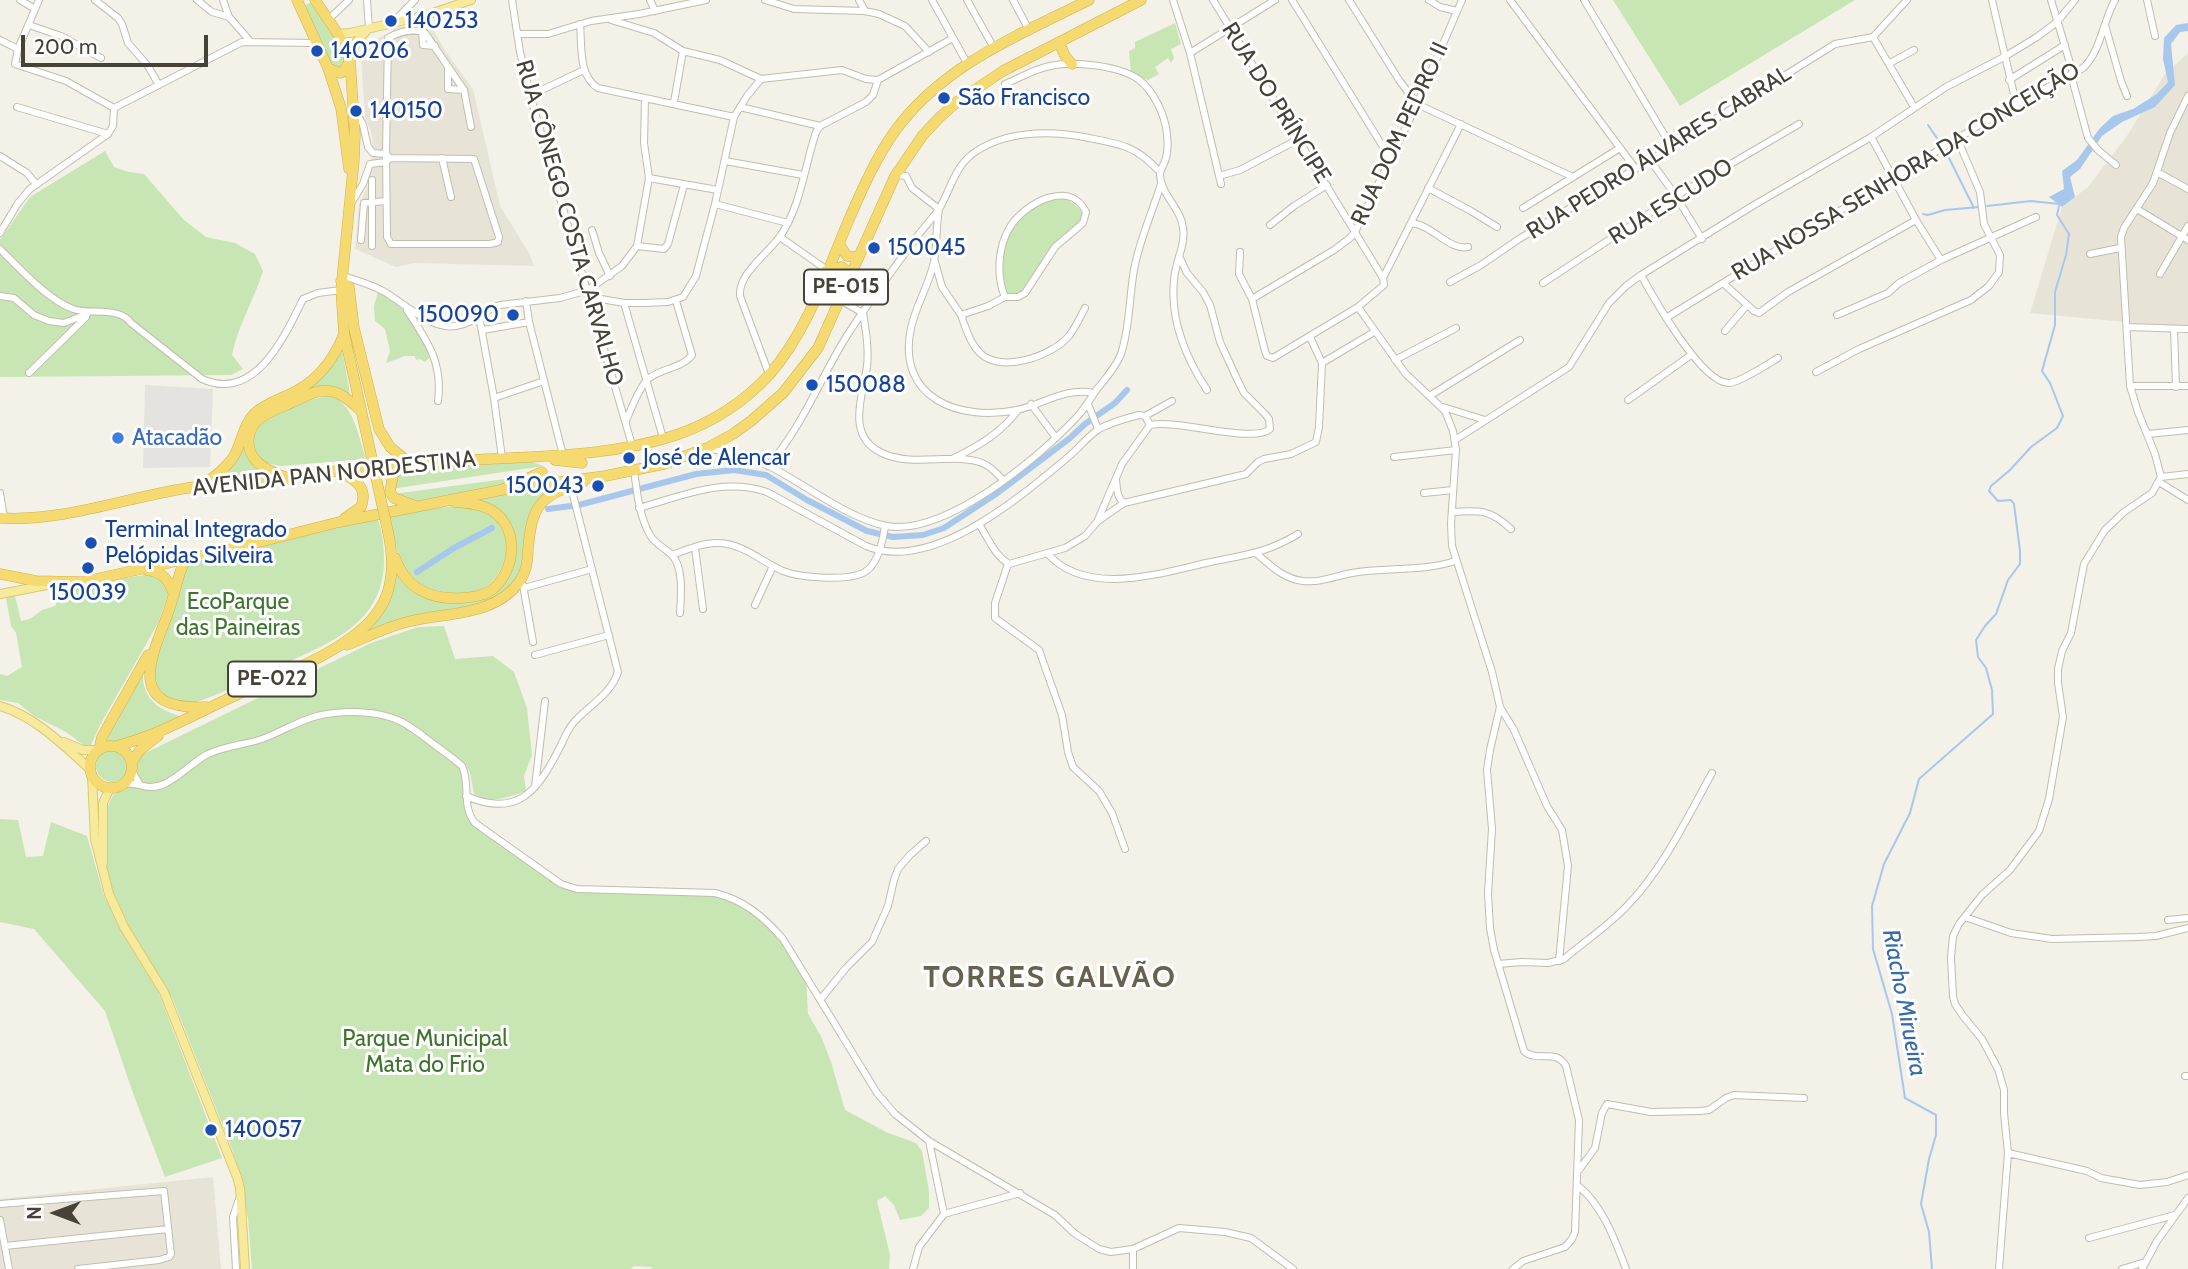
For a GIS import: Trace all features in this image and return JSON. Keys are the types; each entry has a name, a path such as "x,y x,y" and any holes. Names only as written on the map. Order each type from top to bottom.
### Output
{"highway":[{"name":"AVENIDA PAN NORDESTINA","path":"2,518 61,515 138,497 202,486 338,471 563,455 632,445 688,430 719,415 748,394 769,374 800,330 873,167 896,130 930,92 994,47 1089,0"},
{"name":"PE-015","path":"570,483 674,461 708,448 733,434 783,393 818,348 895,176 923,135 958,101 1003,71 1141,0"},
{"name":"PE-022","path":"211,707 333,650 376,615 386,598 392,567 388,532 344,333 341,282 355,160 350,61 338,34 316,1"},
{"path":"299,5 316,1"},
{"name":"PE-022","path":"299,5 328,68 341,108 351,181"},
{"path":"1059,42 1065,57 1072,64"},
{"path":"328,68 340,73 350,61"},
{"path":"839,244 847,256 859,257"},
{"path":"827,270 842,267 851,275"},
{"path":"341,282 349,287 354,328 379,429 390,447 412,465"},
{"path":"202,486 224,469 233,457 246,427 257,411 315,380 337,350 344,333"},
{"path":"287,478 266,470 253,458 249,448 250,433 259,419 307,396 325,391 340,394 361,411"},
{"path":"536,458 582,463"},
{"path":"400,467 393,475 390,492 394,498 416,506"},
{"path":"338,471 357,482 364,496 361,507 339,522"},
{"path":"0,574 36,581 82,582 339,522 501,490 542,471"},
{"name":"AVENIDA PAN NORDESTINA","path":"501,490 570,483"},
{"path":"333,650 407,622 489,605 522,584 531,523 538,506 551,494 570,483"},
{"path":"391,547 403,576 422,592 449,599 472,597 490,591 506,573 512,557 507,527 491,510 481,506 444,502"},
{"path":"186,559 153,651 149,669 150,683 164,701 174,706 211,707"},
{"path":"139,569 162,575 170,584 174,595"},
{"path":"159,635 102,737 91,762 91,772 98,783 110,788 125,783 140,750 169,728"},
{"path":"98,750 169,728 211,707"},
{"path":"116,746 127,753 132,767"}],"main road":[{"path":"338,34 427,15 471,0"},
{"path":"350,61 356,42 369,28"},
{"path":"0,594 58,583"},
{"path":"0,706 24,716 50,734 91,772 95,839 104,880 124,927 164,992 237,1177 245,1269"},
{"path":"50,734 76,747 98,750"},
{"path":"104,880 102,815 110,788"}],"street":[{"path":"20,0 35,9"},
{"path":"39,0 18,49 15,64 66,80 114,108"},
{"path":"95,0 118,18 128,43 148,66 159,85"},
{"path":"197,0 212,12 229,17"},
{"path":"223,0 229,17 250,41"},
{"path":"329,19 349,0"},
{"path":"367,0 369,28"},
{"path":"393,23 415,0"},
{"name":"RUA CÔNEGO COSTA CARVALHO","path":"512,0 531,95 632,445"},
{"path":"650,0 655,11"},
{"path":"517,34 548,34 604,18 706,0"},
{"path":"765,0 794,9 865,11 894,20 905,26 929,52"},
{"path":"790,0 794,9"},
{"path":"859,0 865,11"},
{"path":"932,0 967,64"},
{"path":"967,0 994,47"},
{"path":"1013,0 1029,30"},
{"path":"1173,0 1190,53 1221,184"},
{"name":"RUA DO PRÍNCIPE","path":"1213,0 1383,278"},
{"path":"1190,53 1275,0"},
{"path":"1292,0 1390,158"},
{"path":"1349,0 1417,104 1573,177"},
{"path":"1429,0 1440,7 1457,11"},
{"name":"RUA DOM PEDRO II","path":"1252,299 1334,250 1355,232 1417,104 1462,0"},
{"path":"1510,0 1635,168"},
{"path":"1584,0 1671,146"},
{"path":"1907,0 1873,37 1914,107"},
{"path":"1992,0 2016,103"},
{"path":"2052,0 2088,138 2116,165"},
{"path":"1455,440 1569,367 1609,303 1641,275 1871,137 1946,87 2004,57 2057,22 2075,0"},
{"name":"RUA NOSSA SENHORA DA CONCEIÇÃO","path":"1666,318 1957,138 2083,68 2093,55 2115,0"},
{"path":"2147,0 2155,36"},
{"path":"604,18 654,33 683,51 720,60 761,79 842,70 866,79 878,80 953,38"},
{"path":"580,24 584,70 592,84 598,88 674,102 734,117"},
{"path":"2104,24 2127,96"},
{"path":"29,25 61,36 101,58"},
{"path":"348,206 359,192 370,164 387,158 474,159 499,237 498,242 391,244 387,237 386,201 387,158 387,40 394,34 414,30 422,32 423,45 435,47 464,90 471,127"},
{"name":"RUA PEDRO ÁLVARES CABRAL","path":"1450,282 1835,44 1873,37"},
{"path":"0,40 18,49"},
{"path":"114,108 234,44 250,41 316,43"},
{"path":"2009,80 2065,45"},
{"path":"1890,63 1914,50"},
{"path":"674,102 683,51"},
{"path":"1005,84 1038,69 1072,64 1121,72 1138,79 1149,90 1161,112 1167,132 1166,160 1159,171"},
{"path":"448,66 448,89 464,90"},
{"path":"531,95 584,70"},
{"path":"0,249 3,257 52,297 70,308 127,317 202,379 214,385 226,385 252,376 282,341 303,299 341,282 375,287 406,308 445,326 454,327 466,324 500,305 589,293 624,303 677,301 688,291 696,276 734,117 761,79"},
{"path":"769,374 740,296 740,283 780,237 788,223 820,126 866,102 873,95 878,80"},
{"path":"2188,96 2169,133 2157,172 2124,228 2120,248 2130,386 2148,434 2160,480 2188,500"},
{"path":"589,293 622,266 637,246 649,178 644,143 645,98"},
{"path":"353,105 363,125 370,151 387,158"},
{"path":"17,107 108,134"},
{"path":"740,107 820,126"},
{"path":"0,233 24,195 36,184 108,134 113,126 114,108"},
{"path":"2182,108 2188,115"},
{"path":"1240,252 1239,274 1252,299 1267,356 1273,358 1358,307 1384,285 1383,278 1461,124"},
{"name":"RUA ESCUDO","path":"1543,284 1676,196 1800,124"},
{"path":"768,466 793,435 828,368 863,313 939,209 955,174 970,156 1000,141 1039,132 1070,134 1125,146 1139,152 1159,171 1161,184 1181,217 1184,241 1174,278 1175,315 1190,360 1207,390"},
{"path":"1871,137 1941,260"},
{"path":"1816,372 1859,349 1971,300 1989,286 1999,272 2000,255 1984,224 1980,191 1957,138"},
{"path":"1219,176 1240,170 1299,139"},
{"path":"1523,208 1620,148"},
{"path":"0,156 27,173 36,184"},
{"path":"442,158 452,197"},
{"path":"1650,160 1702,239"},
{"path":"725,161 803,175"},
{"path":"2157,172 2188,189"},
{"path":"895,176 906,176 912,188 939,209"},
{"path":"649,178 718,190"},
{"path":"372,180 372,246"},
{"path":"637,246 664,249 684,184"},
{"path":"708,448 768,466 850,512 885,528 911,527 938,519 972,501 1056,438 1089,408 1094,393 1120,357 1126,336 1134,271 1161,184"},
{"path":"1270,225 1327,185"},
{"path":"1428,188 1497,227"},
{"path":"961,315 988,306 1005,296 1018,297 1025,293 1055,247 1083,223 1086,212 1080,201 1074,197 1053,196 1033,204 1013,222 1005,237 999,267 1005,296"},
{"path":"361,240 362,206 372,201 386,201"},
{"path":"715,204 788,223"},
{"path":"939,209 934,260 928,284 915,311 910,330 909,349 916,378 923,390 933,399 947,405 983,412 1018,410 1057,395 1073,392 1094,393"},
{"path":"2137,209 2185,238"},
{"path":"1837,315 1888,293 1899,283 1941,260 2036,217"},
{"path":"1723,283 1757,313 1916,220"},
{"path":"1411,223 1426,227 1457,248 1468,247"},
{"path":"2160,274 2185,238 2188,226"},
{"path":"592,230 610,276"},
{"path":"780,237 827,270"},
{"path":"2090,254 2120,248"},
{"path":"1097,522 1129,453 1150,425 1166,423 1228,432 1268,432 1270,429 1269,419 1244,393 1220,342 1210,305 1182,265 1179,256"},
{"path":"934,260 942,287 961,315 972,345 983,356 1001,363 1037,356 1060,344 1068,337 1085,309"},
{"path":"1641,275 1691,355 1704,369 1724,382 1729,383 1777,358"},
{"path":"0,296 14,298 34,315 49,321 64,323 90,313"},
{"path":"840,300 863,313"},
{"path":"526,301 528,322 563,455"},
{"path":"626,421 646,381 692,355 677,301"},
{"path":"624,303 663,438"},
{"path":"1725,331 1747,305"},
{"path":"1358,307 1395,360 1412,380 1431,395 1450,421 1456,450 1451,538 1455,561 1492,672 1500,708 1514,730 1547,806 1562,830 1568,866 1559,961"},
{"path":"406,308 431,348 436,362 438,401"},
{"path":"29,373 90,313"},
{"path":"863,313 868,351 858,408 863,434 870,444 880,453 896,458 982,463 994,470 1003,480"},
{"path":"479,316 502,458"},
{"path":"483,330 528,322"},
{"path":"2127,327 2188,329"},
{"path":"1395,360 1456,328"},
{"path":"2174,328 2176,387"},
{"path":"1322,363 1374,332"},
{"path":"1008,564 1074,544 1097,522 1124,503 1246,474 1264,459 1291,454 1316,442 1320,427 1322,363 1310,337"},
{"path":"1431,395 1520,340"},
{"path":"1628,400 1691,355"},
{"path":"494,398 544,382"},
{"path":"2130,386 2188,386"},
{"path":"639,508 706,488 750,486 767,492 880,552 916,550 936,545 979,524 1041,480 1097,426 1144,416 1172,401"},
{"path":"1031,404 1056,438"},
{"path":"1441,407 1485,419"},
{"path":"1089,408 1097,426"},
{"path":"950,460 990,438 1006,425 1018,410"},
{"path":"1144,416 1150,425"},
{"path":"2148,434 2188,430"},
{"path":"1394,457 1456,450"},
{"path":"634,470 639,508 652,538 672,555 678,567 680,613"},
{"path":"1999,1269 2008,1153 2004,1090 2002,1079 1982,1039 1963,1016 1953,997 1952,945 1955,930 1982,895 2010,870 2021,856 2039,831 2047,811 2063,717 2058,669 2062,651 2071,633 2084,564 2105,530 2124,512 2147,498 2160,480 2188,474"},
{"path":"1116,479 1120,500 1124,503"},
{"path":"466,796 497,805 515,801 535,789 544,778 568,730 596,703 618,672 570,483"},
{"path":"1424,493 1453,491"},
{"path":"0,493 2,518"},
{"path":"1452,512 1478,510 1490,513 1511,529"},
{"path":"979,524 1008,564"},
{"path":"672,555 718,543 737,547 773,566 802,577 855,575 863,573 880,552 885,528"},
{"path":"1047,553 1059,565 1096,577 1148,577 1257,554 1298,534"},
{"path":"695,548 703,608"},
{"path":"1257,554 1275,569 1305,582 1359,572 1432,567 1455,561"},
{"path":"1008,564 995,603 996,618 1039,650 1062,715 1073,767 1099,791 1112,813 1125,849"},
{"path":"755,605 773,566"},
{"path":"533,642 522,584 592,569"},
{"path":"535,655 609,635"},
{"path":"535,789 545,701"},
{"path":"1500,708 1487,770 1492,829 1488,908 1490,928 1524,1051 1532,1057 1557,1056 1563,1060 1579,1120 1576,1219 1572,1239 1565,1247 1523,1261 1513,1269"},
{"path":"125,783 150,787 175,778 213,752 256,741 303,720 334,713 365,713 402,722 457,761 466,775 467,811 475,823 561,884 587,891 715,894 733,898 750,907 767,920 783,939 877,1093 895,1114 929,1141 1055,1215 1074,1233 1099,1249 1111,1252 1133,1249 1179,1228 1238,1234 1251,1238 1293,1269"},
{"path":"132,767 140,785"},
{"path":"1498,964 1559,961 1612,920 1643,888 1712,773"},
{"path":"820,1000 872,942 888,906 898,870 926,841"},
{"path":"1965,917 2011,933 2052,939 2156,936 2188,928"},
{"path":"2168,920 2188,918"},
{"path":"1578,1171 1595,1148 1602,1113 1607,1104 1670,1113 1709,1110 1726,1098 1734,1096 1804,1098"},
{"path":"929,1141 944,1214"},
{"path":"2008,1153 2087,1171 2101,1178 2140,1185 2159,1184 2188,1175"},
{"path":"1577,1185 1588,1195 1599,1212 1626,1269"},
{"path":"0,1204 164,1191 171,1254 169,1256 159,1260 78,1269"},
{"path":"236,1269 233,1217 240,1194"},
{"path":"913,1269 919,1247 944,1214 1020,1194"},
{"path":"2122,1269 2143,1266 2188,1198"},
{"path":"2089,1238 2175,1215"},
{"path":"0,1220 9,1269"},
{"path":"5,1246 168,1229"},
{"path":"1133,1249 1133,1269"},
{"path":"159,1260 159,1269"}],"shaded area":[{"path":"429,22 444,49 473,89 500,206 534,266 415,263 396,267 355,249 359,205 369,183 373,146 371,131 365,118 361,57 365,47 393,32 393,28"},
{"path":"2188,53 2188,328 2030,313 2062,207 2088,187 2127,136 2165,74"},
{"path":"145,385 213,389 210,467 143,468"},
{"path":"213,1177 221,1269 0,1269 0,1199"}],"green space":[{"path":"1613,0 1855,0 1680,106"},
{"path":"312,3 323,14 346,60 340,70 331,65 304,7"},
{"path":"1175,23 1181,44 1171,49 1174,58 1171,63 1168,58 1155,67 1159,74 1148,80 1131,74 1129,51 1135,48 1135,42"},
{"path":"105,151 114,167 144,174 184,220 206,237 235,243 255,254 263,271 232,355 243,369 231,375 0,377 0,240 30,197"},
{"path":"1059,198 1075,205 1083,213 1083,219 1049,249 1033,280 1023,291 1006,295 1000,274 1003,247 1008,235 1023,215"},
{"path":"378,292 404,311 416,327 432,355 425,362 416,360 415,356 405,356 386,363 390,351 385,329 375,321 374,306"},
{"path":"342,349 350,394 333,387 252,424 251,458 259,472 214,479 229,471 248,427"},
{"path":"332,395 340,400 351,415 366,459 281,466 259,457 253,442 260,424 294,406"},
{"path":"530,461 543,466 391,489 398,472 412,468"},
{"path":"527,476 501,488 413,502 393,494"},
{"path":"564,484 543,496 524,571 496,600 363,635 381,614 394,564 427,598 492,593 515,552 489,505 476,498"},
{"path":"461,505 488,513 502,526 507,544 500,572 487,586 468,593 443,593 420,586 411,580 402,566 388,515"},
{"name":"EcoParque das Paineiras","path":"377,517 384,552 381,585 373,603 349,630 298,658 191,704 178,705 159,692 152,676 168,627 177,586 189,563"},
{"path":"151,574 167,585 169,592 158,623 91,745 85,746 66,732 34,716 18,703 0,700 0,674 7,676 22,667 6,598 15,596 21,621 56,605 54,589"},
{"path":"444,626 455,659 493,656 514,672 527,708 532,755 524,776 526,791 500,799 481,797 474,794 465,763 403,720 330,711 308,715 258,738 213,751 173,777 154,785 141,784 136,770 139,756 371,643 418,627"},
{"path":"143,674 146,691 154,703 183,717 135,737 105,743"},
{"name":"Parque Municipal Mata do Frio","path":"368,715 401,724 461,765 473,822 567,886 705,891 747,905 780,934 806,977 808,1014 821,1036 845,1110 886,1132 916,1143 922,1151 929,1208 921,1216 900,1220 894,1205 885,1196 877,1201 890,1255 889,1269 651,1269 652,1267 635,1266 630,1269 252,1269 248,1219 232,1149 172,997 155,980 116,918 158,991 222,1158 165,1177 105,1011 34,929 0,922 0,819 18,820 26,857 43,856 51,822 87,836 104,896 116,917 104,879 105,812 117,787 122,784 148,790 159,788 205,757 304,722 327,716"},
{"path":"112,750 124,754 128,766 124,778 112,782 100,778 96,766 100,754"}],"water":[{"path":"2188,23 2188,31 2180,32 2171,44 2175,85 2155,107 2122,122 2102,136 2080,169 2070,177 2075,197 2062,207 2049,197 2064,189 2062,171 2077,160 2100,128 2113,116 2133,109 2157,94 2168,82 2163,59 2164,38 2176,25"}],"waterway":[{"path":"1928,125 1941,144"},
{"path":"1947,154 1974,208"},
{"path":"1987,206 2031,201 2059,204"},
{"name":"Riacho Mirueira","path":"1932,1269 1929,1232 1921,1204 1936,1135 1936,1115 1905,1098 1892,1014 1873,949 1872,906 1884,864 1910,813 1919,779 1993,714 1992,690 1986,668 1978,657 1976,640 1996,614 2008,580 2020,564 2020,551 2014,504 2011,500 1998,501 1989,491 2031,447 2057,428 2063,416 2050,383 2042,371 2055,325 2055,292 2069,234 2057,215 2059,206"},
{"path":"1923,214 1979,207"},
{"path":"548,509 579,505 696,474 734,470 766,475 867,531 893,537 923,535 944,528 996,494 1115,403 1127,390"},
{"path":"417,572 492,528"}],"place":[{"name":"140253","path":"391,21"},
{"name":"140206","path":"317,51"},
{"name":"São Francisco","path":"944,98"},
{"name":"140150","path":"356,111"},
{"name":"150045","path":"874,248"},
{"name":"150090","path":"513,315"},
{"name":"150088","path":"812,385"},
{"name":"Atacadão","path":"118,438"},
{"name":"José de Alencar","path":"629,458"},
{"name":"150043","path":"598,486"},
{"name":"Terminal Integrado Pelópidas Silveira","path":"91,543"},
{"name":"150039","path":"88,568"},
{"name":"140057","path":"211,1130"}],"district":[{"name":"TORRES GALVÃO","path":"1050,978"}]}
